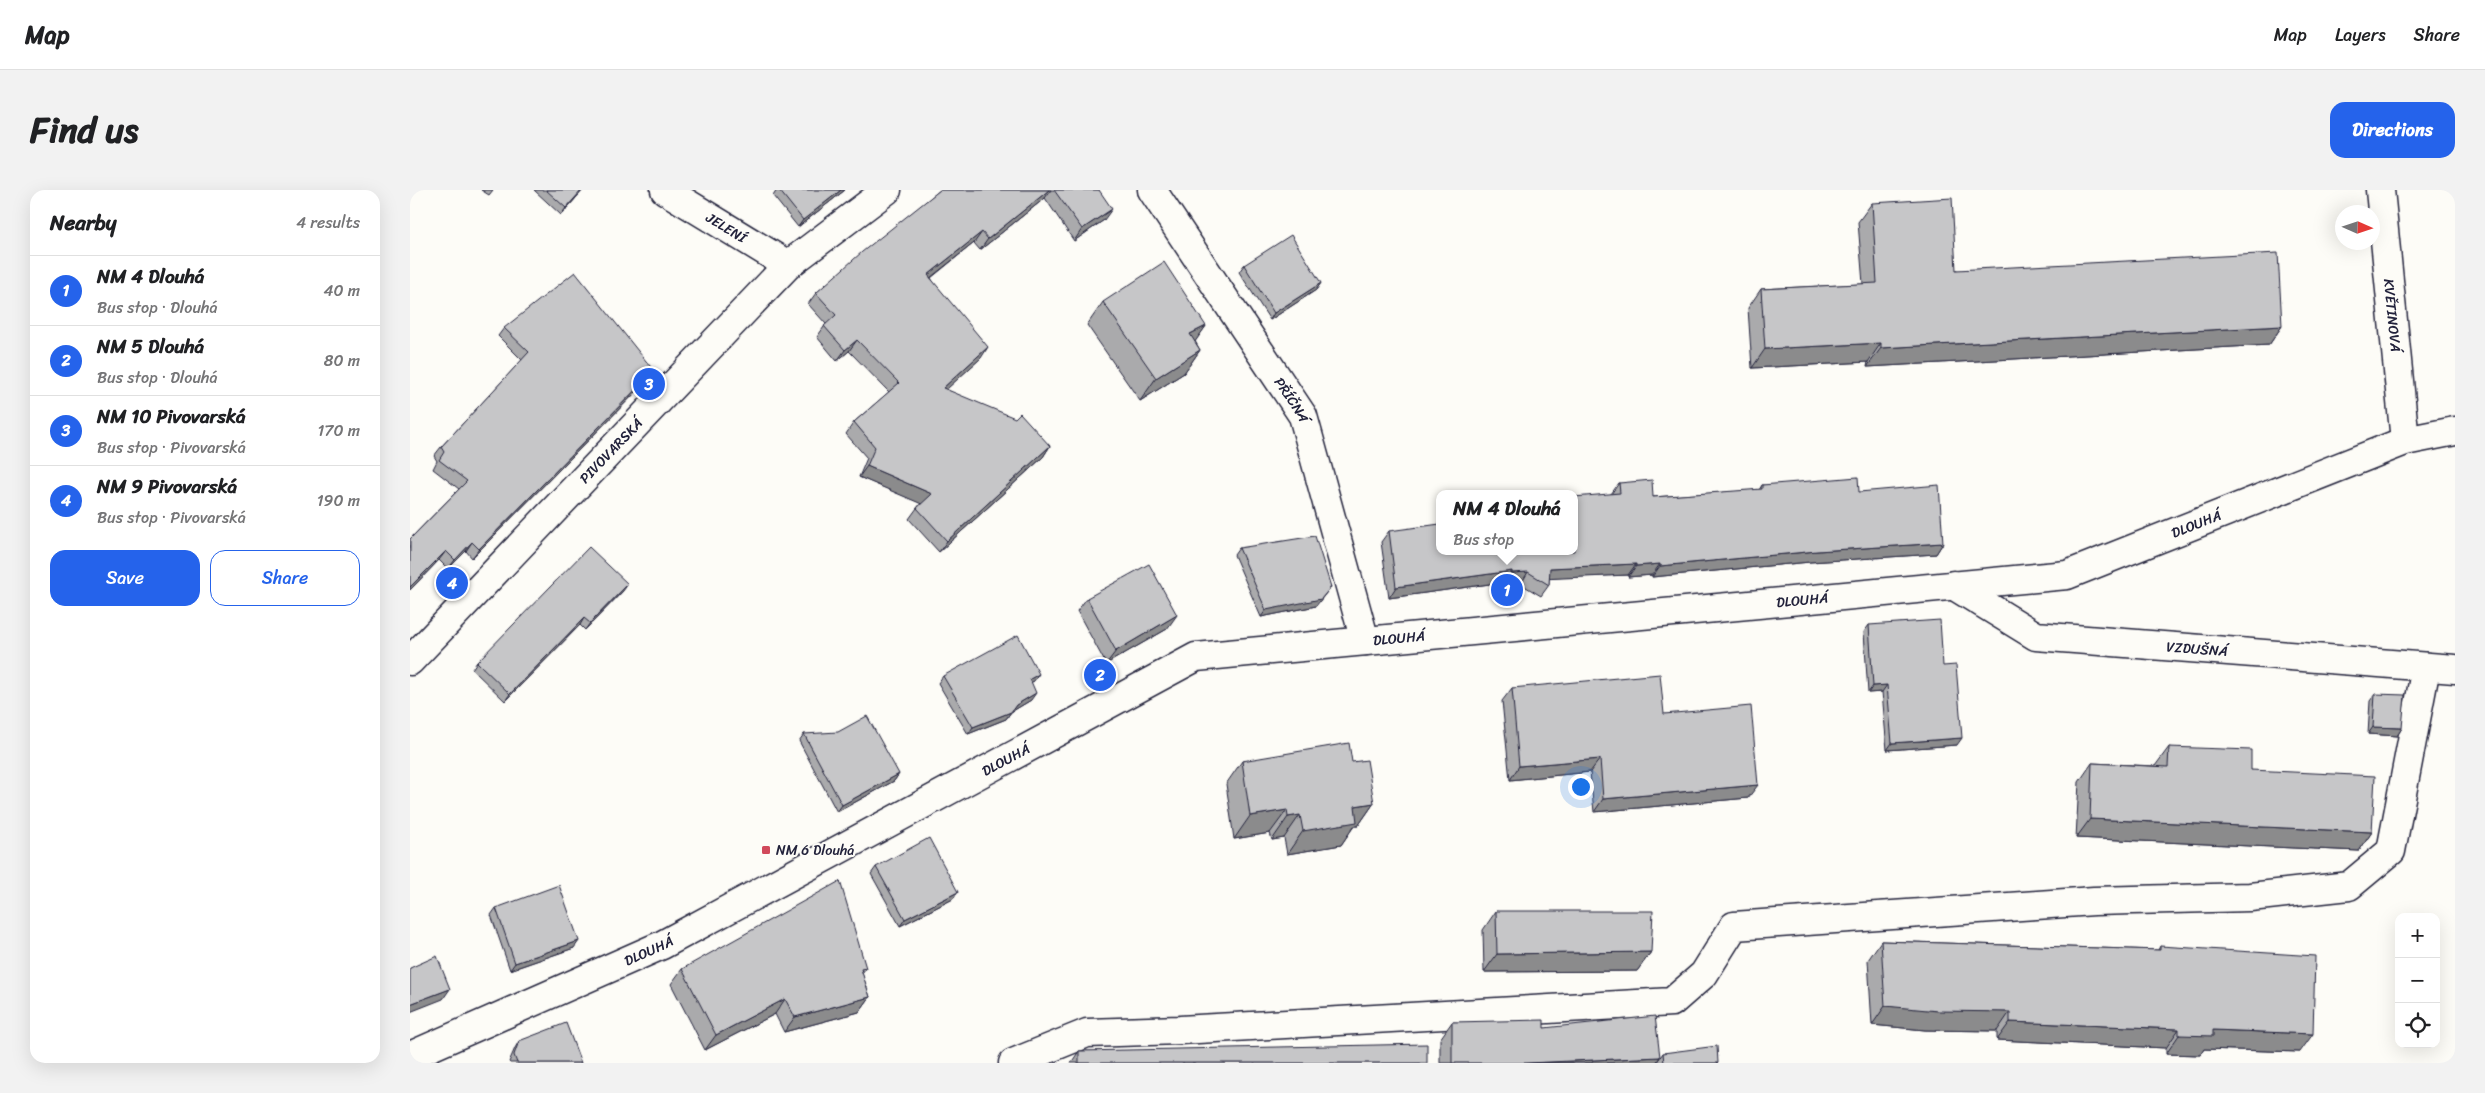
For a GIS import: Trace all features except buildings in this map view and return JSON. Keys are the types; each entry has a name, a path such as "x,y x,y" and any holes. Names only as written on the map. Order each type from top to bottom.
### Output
{"street":[{"name":"JELENÍ","path":"665,190 788,265"},
{"name":"PIVOVARSKÁ","path":"410,661 788,265 887,190"},
{"name":"PŘÍČNÁ","path":"1152,190 1303,416 1365,641"},
{"name":"KVĚTINOVÁ","path":"2380,190 2405,441"},
{"name":"DLOUHÁ","path":"410,1056 662,945 1196,657 2067,574 2405,441 2455,431"},
{"name":"VZDUŠNÁ","path":"1953,585 2036,636 2455,669"},
{"path":"1013,1063 1087,1033 1180,1030 1672,1002 1704,974 1734,926 2094,901 2250,897 2349,886 2391,851 2426,667"}],"place":[{"name":"NM 10 Pivovarská","path":"649,384"},
{"name":"NM 9 Pivovarská","path":"452,583"},
{"name":"NM 4 Dlouhá","path":"1507,590"},
{"name":"NM 5 Dlouhá","path":"1100,675"},
{"name":"NM 6 Dlouhá","path":"766,850"}]}
